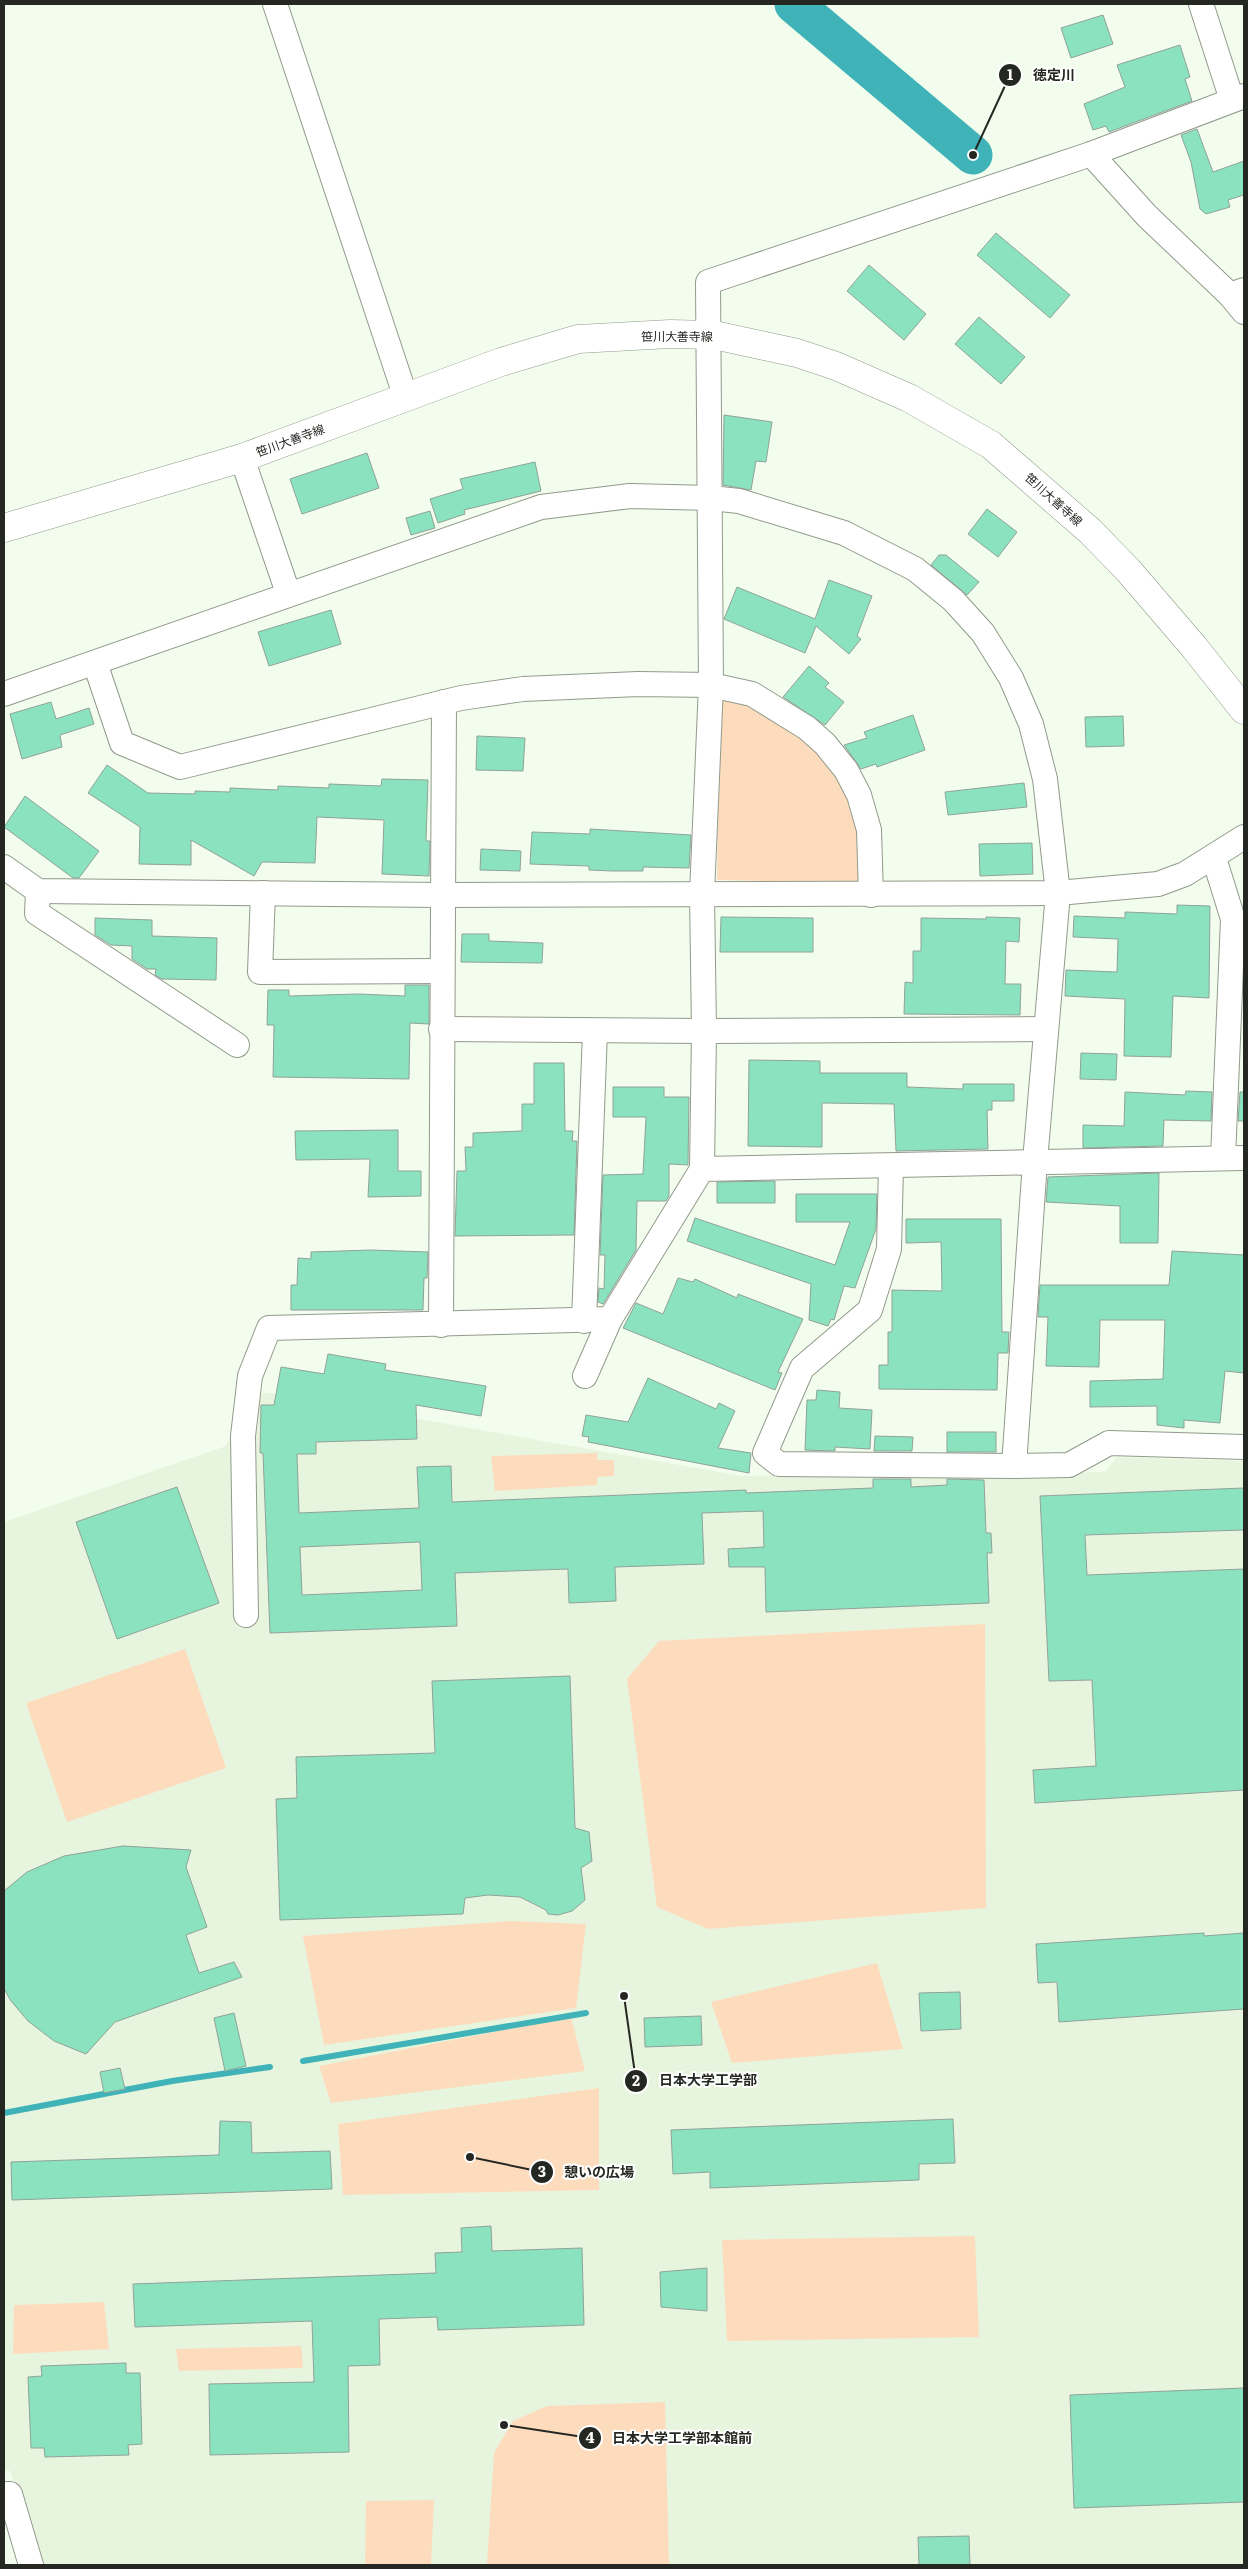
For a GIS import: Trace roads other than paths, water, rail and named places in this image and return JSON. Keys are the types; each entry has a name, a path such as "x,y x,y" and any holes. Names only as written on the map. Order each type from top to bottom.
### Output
{"street":[{"path":"275,4 406,398"},
{"path":"586,1376 610,1319 702,1169 704,1032 702,894 711,685 708,282 1092,154 1238,98 1201,4"},
{"path":"1092,154 1147,216 1240,299"},
{"name":"笹川大善寺線","path":"4,528 242,458 501,362 578,339 670,334 709,335 796,353 836,366 909,398 991,445 1082,525 1128,570 1194,647 1244,710"},
{"path":"242,458 288,593"},
{"path":"4,694 288,593 541,507 630,496 711,498 739,501 844,533 915,569 952,600 983,633 1011,678 1031,724 1045,779 1058,892 1034,1161 1014,1466"},
{"path":"95,663 122,743 180,767 444,702 522,690 638,684 711,685 752,694 807,728 825,744 846,770 859,795 869,830 871,895"},
{"path":"441,1324 441,971 444,702"},
{"path":"4,867 38,891 442,895 871,895 1058,892 1158,884 1185,874 1214,858 1244,837"},
{"path":"702,1169 1234,1158 1238,944 1233,919 1214,858"},
{"path":"38,891 37,913 237,1045"},
{"path":"263,893 260,972 441,971"},
{"path":"441,1029 704,1032 1046,1029"},
{"path":"584,1321 595,1030"},
{"path":"891,1166 889,1248 870,1310 802,1368 765,1453 779,1464 1014,1466 1070,1465 1109,1443 1244,1447"},
{"path":"246,1615 243,1436 250,1376 269,1328 610,1319"},
{"path":"4,2494 10,2494 31,2565"}],"waterway":[{"path":"794,4 973,155"},
{"path":"303,2061 586,2013"},
{"path":"4,2113 172,2081 270,2067"}],"place":[{"name":"徳定川","path":"973,155"},
{"name":"日本大学工学部","path":"624,1996"},
{"name":"憩いの広場","path":"470,2157"},
{"name":"日本大学工学部本館前","path":"504,2425"}]}
